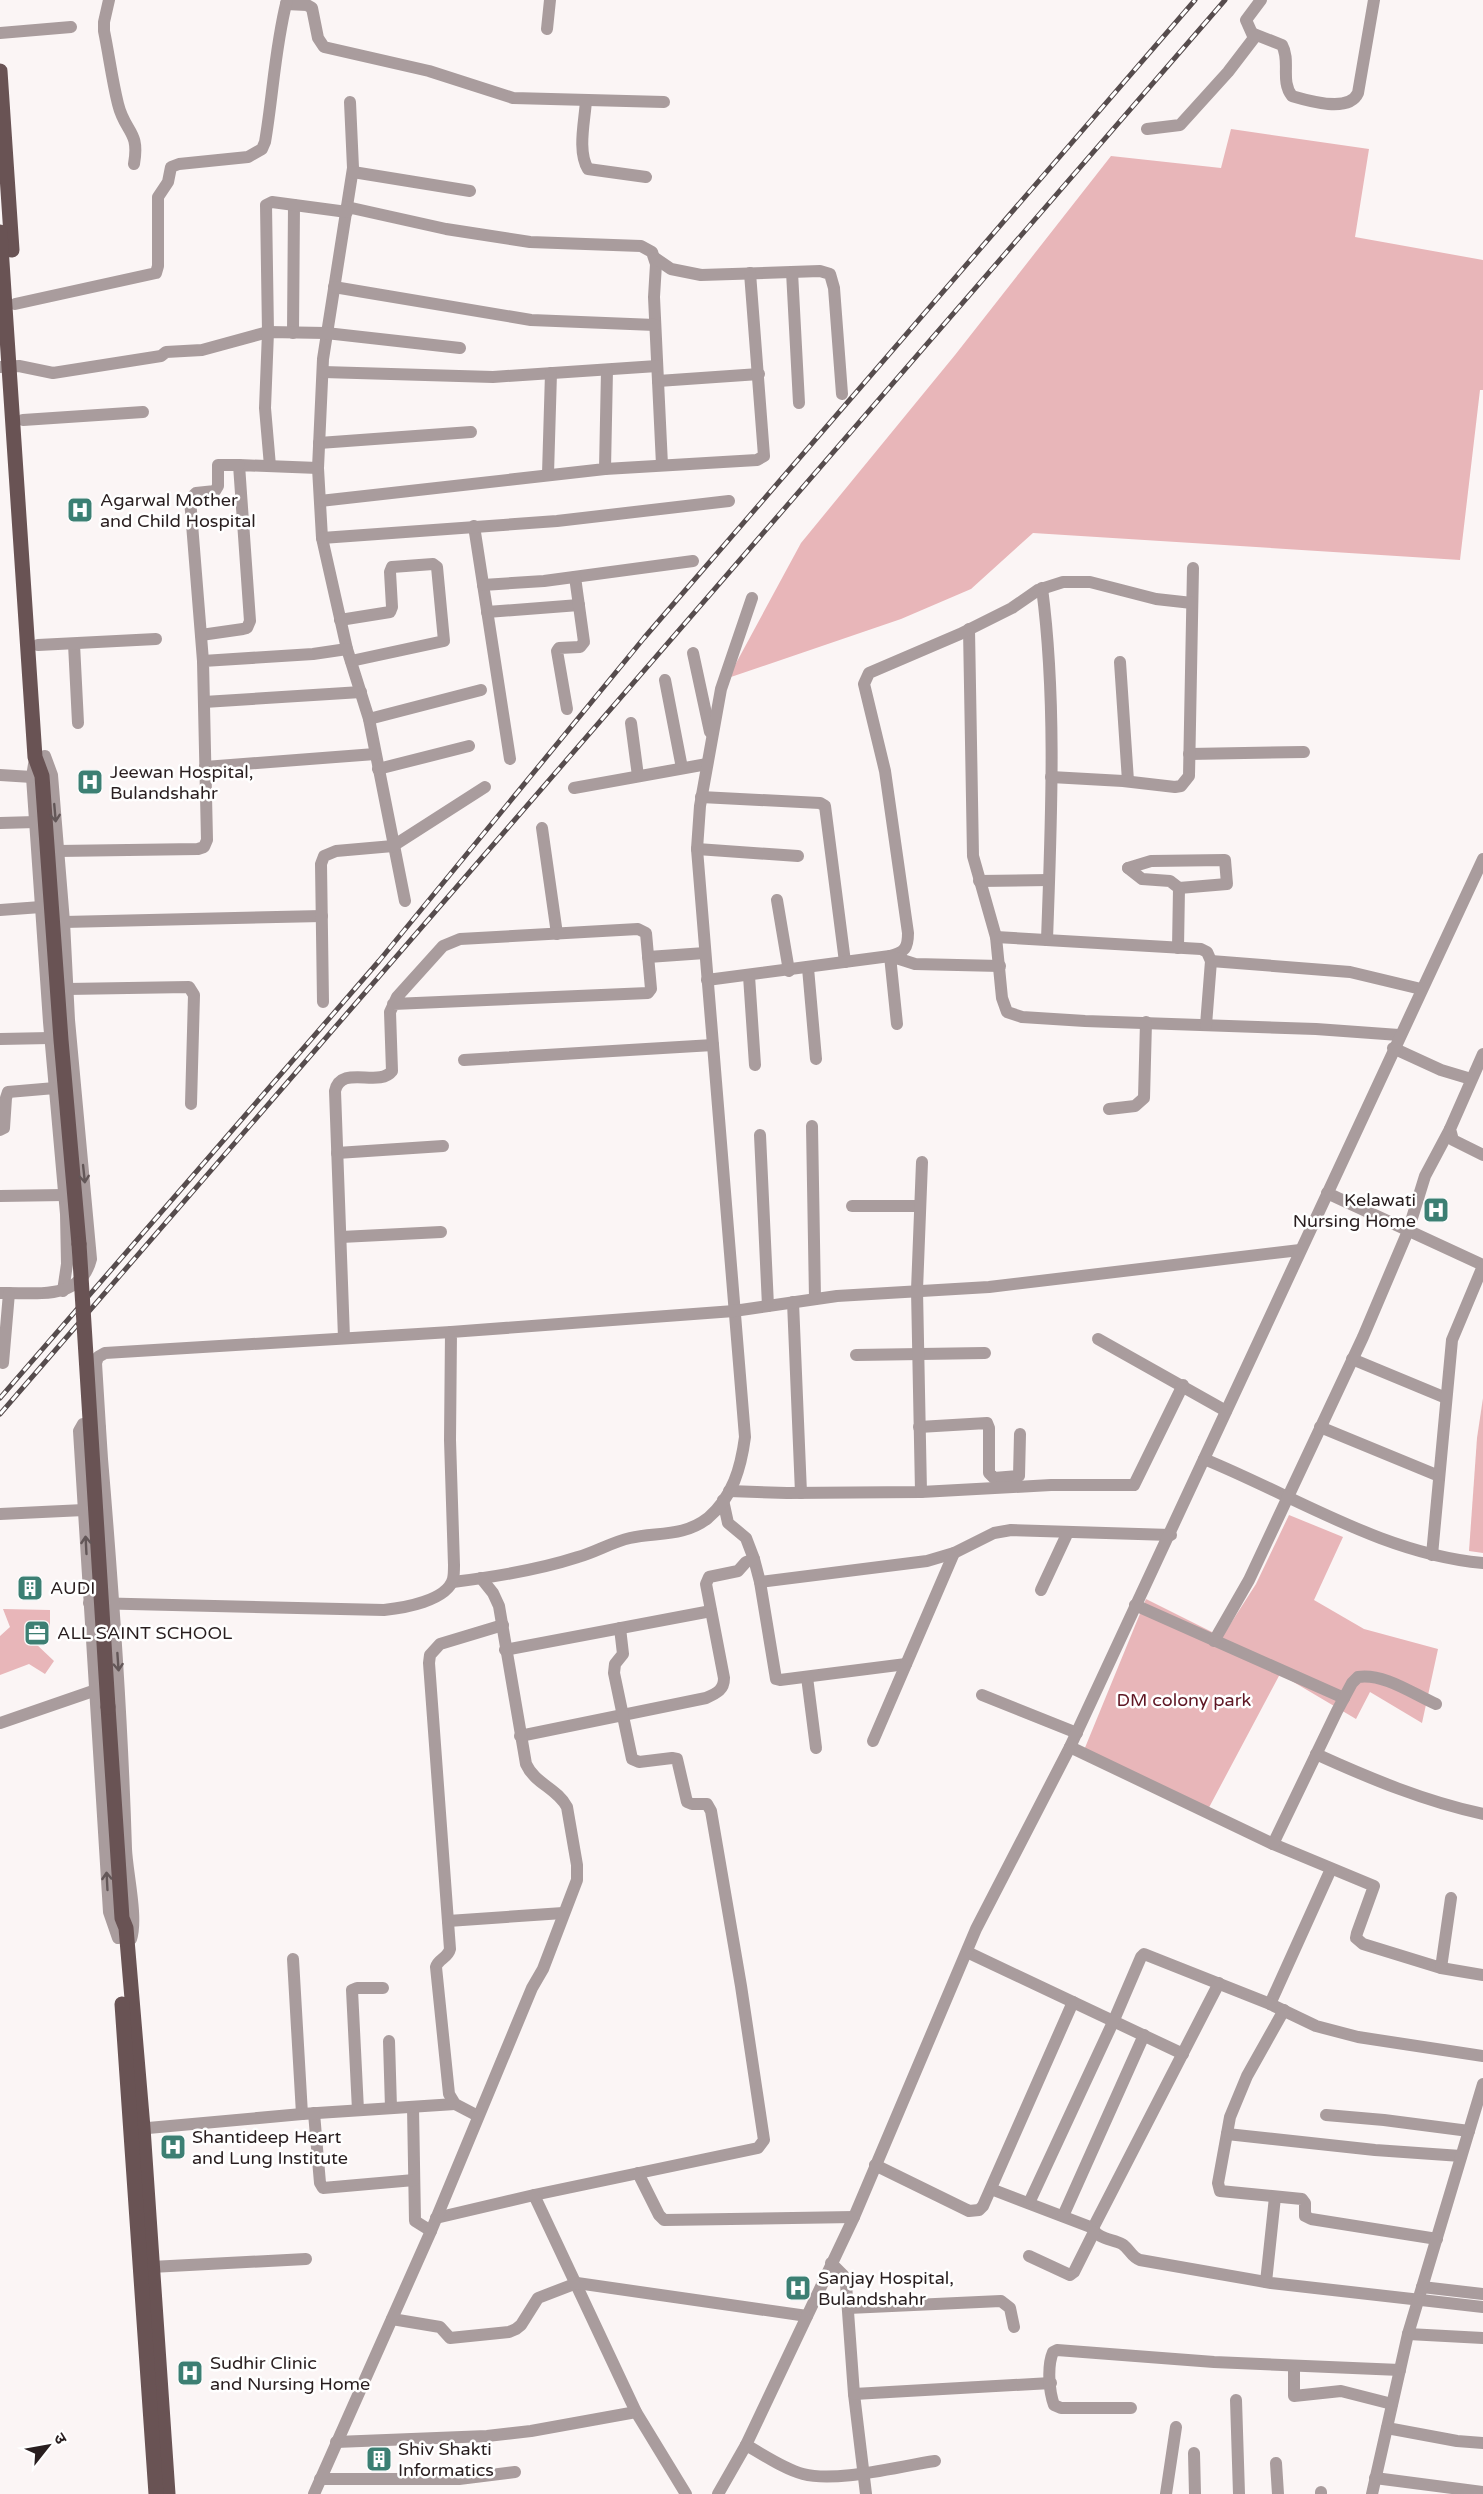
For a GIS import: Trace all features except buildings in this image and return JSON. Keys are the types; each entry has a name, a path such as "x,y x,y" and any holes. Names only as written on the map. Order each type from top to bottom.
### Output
{"main road":[{"path":"0,71 15,304 9,366 23,420 38,645 40,756 37,777 79,1244 122,1918 126,1928 123,1942 137,2129 156,2494"},
{"path":"0,232 40,756"},
{"path":"137,2129 152,2267 168,2494"}],"street":[{"path":"109,0 104,31 118,105 123,120 133,132 136,143 135,164"},
{"path":"547,29 550,0"},
{"path":"1261,0 1246,20 1247,26 1254,34 1282,45 1287,60 1286,85 1292,96 1315,101 1349,103 1355,100 1358,93 1374,0"},
{"path":"15,304 156,273 158,266 158,197 168,182 171,167 179,164 248,157 262,149 265,142 286,2 312,8 320,43 333,50 439,74 498,95 513,98 664,102"},
{"path":"0,33 71,27"},
{"path":"1147,129 1176,127 1184,121 1246,49 1254,38 1254,34"},
{"path":"586,100 582,153 588,169 646,177"},
{"path":"350,102 354,143 352,172 326,333 323,372 318,468 322,538 349,655 369,719 405,902"},
{"path":"352,172 470,191"},
{"path":"270,466 265,408 268,332 265,209 266,205 272,202 347,209 447,229 530,242 641,246 652,252 655,258 662,465"},
{"path":"293,333 294,205"},
{"path":"655,258 684,273 825,272 830,274 842,394"},
{"path":"792,272 800,404"},
{"path":"320,501 548,474 757,460 764,456 750,273"},
{"path":"334,287 531,320 656,325"},
{"path":"9,366 53,373 161,356 166,352 202,350 268,332 326,333 460,348"},
{"path":"323,372 493,377 657,366"},
{"path":"605,469 607,370"},
{"path":"548,474 551,373"},
{"path":"658,381 759,374"},
{"path":"23,420 143,412"},
{"path":"319,443 471,432"},
{"path":"58,850 198,849 204,847 207,840 203,661 190,499 196,493 215,491 218,486 218,465 318,468"},
{"path":"201,635 247,628 250,621 239,465"},
{"path":"322,538 557,521 729,501"},
{"path":"474,526 510,759"},
{"path":"483,585 575,578 693,561"},
{"path":"203,661 313,654 349,655 444,640 437,567 433,564 392,567 390,612 340,620"},
{"path":"1051,777 1181,786 1189,776 1193,568"},
{"path":"567,709 557,651 559,648 580,647 584,644 575,578"},
{"path":"707,980 891,956 905,950 908,945 885,771 864,684 869,673 1012,608 1042,588 1063,582 1090,582 1156,599 1192,603"},
{"path":"1042,588 1046,627 1051,777 1047,940"},
{"path":"89,1603 384,1610 411,1607 442,1593 453,1582 577,1558 631,1538 681,1532 696,1527 710,1516 726,1495 741,1465 746,1437 697,849 701,797 711,738 729,660 752,598"},
{"path":"487,612 579,605"},
{"path":"969,629 973,856 996,937 1004,1007 1013,1014 1085,1021 1399,1035"},
{"path":"38,645 156,639"},
{"path":"74,644 78,723"},
{"path":"693,653 711,738"},
{"path":"1120,662 1128,781"},
{"path":"665,680 682,768"},
{"path":"369,719 481,690"},
{"path":"204,702 361,692"},
{"path":"631,723 638,776"},
{"path":"378,769 469,746"},
{"path":"1189,754 1304,752"},
{"path":"205,767 375,754"},
{"path":"3,1363 5,1293 63,1292 77,1284 88,1272 92,1259 67,989 52,775 40,756"},
{"path":"574,788 707,764"},
{"path":"0,775 37,777 36,822 41,907 64,1195 67,1264 63,1292"},
{"path":"322,1002 321,864 324,856 336,851 393,846 485,787"},
{"path":"701,797 820,803 825,806 845,962"},
{"path":"0,823 36,822"},
{"path":"542,828 557,934"},
{"path":"697,849 798,856"},
{"path":"718,2494 746,2445 854,2217 967,1952 1077,1733 1135,1605 1171,1535 1399,1035 1480,873 1483,859"},
{"path":"1225,860 1227,884 1179,888 1170,881 1142,879 1128,868 1151,861 1225,860"},
{"path":"979,881 1049,880"},
{"path":"1178,948 1179,888"},
{"path":"777,900 789,971"},
{"path":"0,910 41,907"},
{"path":"64,922 322,916"},
{"path":"344,1338 336,1085 345,1078 385,1077 392,1071 390,1012 393,1004 442,946 460,939 638,929 646,933 651,989 645,994 393,1004"},
{"path":"996,937 1178,948 1208,952 1211,961 1206,1025"},
{"path":"648,957 705,952"},
{"path":"891,956 915,964 1000,966"},
{"path":"891,956 897,1024"},
{"path":"1211,961 1350,972 1421,989"},
{"path":"808,968 816,1059"},
{"path":"749,976 755,1065"},
{"path":"67,989 189,987 194,994 191,1104"},
{"path":"1108,1109 1135,1106 1144,1098 1146,1022"},
{"path":"0,1039 50,1038"},
{"path":"464,1060 713,1045"},
{"path":"1394,1048 1441,1070 1477,1074"},
{"path":"1214,1641 1249,1580 1352,1359 1408,1231 1425,1176 1477,1074 1483,1054"},
{"path":"0,1130 4,1128 8,1092 55,1088"},
{"path":"812,1126 815,1299"},
{"path":"1450,1129 1453,1140 1483,1155"},
{"path":"760,1135 768,1306"},
{"path":"337,1153 443,1146"},
{"path":"921,1492 917,1290 922,1162"},
{"path":"1327,1193 1483,1266 1454,1334 1432,1555"},
{"path":"0,1196 64,1195"},
{"path":"852,1206 920,1206"},
{"path":"341,1237 441,1232"},
{"path":"99,1428 96,1424 83,1424 79,1431 109,1912 123,1942 132,1935 132,1919 127,1857 122,1715 99,1428 96,1363 101,1354 452,1332 734,1311 815,1299 917,1290 989,1287 1300,1250"},
{"path":"793,1302 801,1493"},
{"path":"452,1332 453,1582"},
{"path":"1098,1339 1226,1411"},
{"path":"856,1355 985,1353"},
{"path":"1352,1359 1446,1398"},
{"path":"726,1495 921,1492 1051,1485 1134,1485 1183,1385"},
{"path":"919,1427 987,1423 990,1428 989,1473 994,1478 1019,1476 1020,1434"},
{"path":"1320,1427 1439,1476"},
{"path":"1204,1459 1256,1480 1349,1527 1432,1555 1483,1563"},
{"path":"726,1495 728,1522 746,1538 754,1559 760,1582 774,1675 780,1680 906,1664"},
{"path":"0,1514 84,1510"},
{"path":"760,1582 927,1561 954,1552 994,1533 1011,1530 1171,1535"},
{"path":"1041,1590 1068,1532"},
{"path":"873,1741 954,1552"},
{"path":"520,1736 706,1698 721,1690 724,1678 707,1580 712,1576 738,1571 746,1562 754,1559"},
{"path":"314,2494 431,2231 532,1988 543,1969 577,1880 570,1818 562,1798 531,1775 520,1736 499,1606 482,1578"},
{"path":"1135,1605 1344,1698"},
{"path":"505,1650 711,1611"},
{"path":"478,2116 455,2104 449,2094 436,1967 450,1949 430,1655 440,1644 503,1625"},
{"path":"436,2218 758,2148 764,2140 741,1986 709,1806 703,1802 692,1804 687,1802 677,1760 672,1758 639,1762 632,1759 613,1669 623,1654 620,1628"},
{"path":"1273,1844 1344,1698 1358,1677 1364,1676 1391,1683 1436,1704"},
{"path":"807,1677 816,1748"},
{"path":"0,1723 96,1690"},
{"path":"982,1695 1077,1733"},
{"path":"1070,1747 1273,1844 1374,1886 1357,1933 1358,1941 1441,1968 1483,1974"},
{"path":"1316,1754 1409,1794 1483,1814"},
{"path":"1270,2004 1331,1869"},
{"path":"1441,1968 1451,1898"},
{"path":"448,1921 563,1913"},
{"path":"967,1952 1183,2054"},
{"path":"1029,2204 1144,1954 1270,2004 1316,2026 1336,2032 1483,2056"},
{"path":"293,1959 308,2114 320,2183 323,2188 414,2180"},
{"path":"1029,2256 1070,2275 1074,2272 1219,1983"},
{"path":"358,2110 352,1990 383,1988"},
{"path":"876,2165 969,2211 980,2210 1073,2002"},
{"path":"1284,2010 1247,2076 1230,2117 1218,2183 1220,2191 1302,2199 1305,2203 1305,2216 1311,2218 1437,2239"},
{"path":"1063,2216 1144,2035"},
{"path":"389,2041 391,2108"},
{"path":"1371,2494 1408,2334 1483,2084"},
{"path":"137,2129 455,2104"},
{"path":"413,2107 415,2221 431,2231"},
{"path":"1326,2115 1469,2131"},
{"path":"1227,2134 1375,2150 1461,2156"},
{"path":"638,2173 661,2218 668,2220 854,2217"},
{"path":"991,2188 1094,2230 1126,2247 1136,2259 1266,2282 1483,2307"},
{"path":"534,2195 636,2412 686,2494"},
{"path":"1266,2282 1275,2197"},
{"path":"152,2267 306,2259"},
{"path":"831,2263 843,2275 846,2284 854,2394 866,2494"},
{"path":"392,2319 440,2327 450,2338 509,2332 521,2325 538,2298 577,2283 807,2316"},
{"path":"1422,2287 1483,2294"},
{"path":"849,2308 1001,2301 1010,2308 1014,2327"},
{"path":"1408,2334 1483,2338"},
{"path":"1131,2408 1057,2407 1053,2401 1051,2383 1050,2359 1053,2352 1057,2350 1294,2367 1400,2370"},
{"path":"1294,2367 1294,2396 1341,2391 1392,2404"},
{"path":"854,2394 1051,2383"},
{"path":"1236,2400 1239,2494"},
{"path":"336,2442 487,2436 531,2431 636,2412"},
{"path":"1166,2494 1176,2427"},
{"path":"1387,2428 1457,2441 1483,2443"},
{"path":"746,2445 801,2474 818,2477 935,2461"},
{"path":"1194,2452 1195,2494"},
{"path":"1276,2463 1278,2494"},
{"path":"320,2479 459,2479 515,2472"},
{"path":"1376,2478 1483,2492"}],"green space":[{"path":"1231,129 1369,149 1355,237 1483,260 1483,390 1480,390 1460,560 1033,533 971,589 901,619 728,678 801,543 955,355 1111,156 1221,168"},
{"path":"1483,1398 1483,1553 1469,1551 1477,1438"},
{"name":"DM colony park","path":"1289,1515 1343,1537 1314,1600 1364,1629 1438,1649 1422,1723 1370,1692 1356,1719 1280,1674 1205,1815 1082,1755 1146,1599 1222,1637 1256,1584"},
{"path":"3,1609 50,1610 50,1628 35,1643 54,1661 45,1674 29,1664 0,1675 0,1636 10,1627"}],"railway":[{"path":"0,1398 379,961 644,638 1195,0"},
{"path":"0,1414 1225,0"}],"place":[{"name":"Agarwal Mother and Child Hospital","path":"80,510"},
{"name":"Jeewan Hospital, Bulandshahr","path":"90,782"},
{"name":"Kelawati Nursing Home","path":"1436,1210"},
{"name":"AUDI","path":"30,1588"},
{"name":"ALL SAINT SCHOOL","path":"37,1633"},
{"name":"Shantideep Heart and Lung Institute","path":"173,2147"},
{"name":"Sanjay Hospital, Bulandshahr","path":"798,2288"},
{"name":"Sudhir Clinic and Nursing Home","path":"190,2373"},
{"name":"Shiv Shakti Informatics","path":"379,2459"}]}
